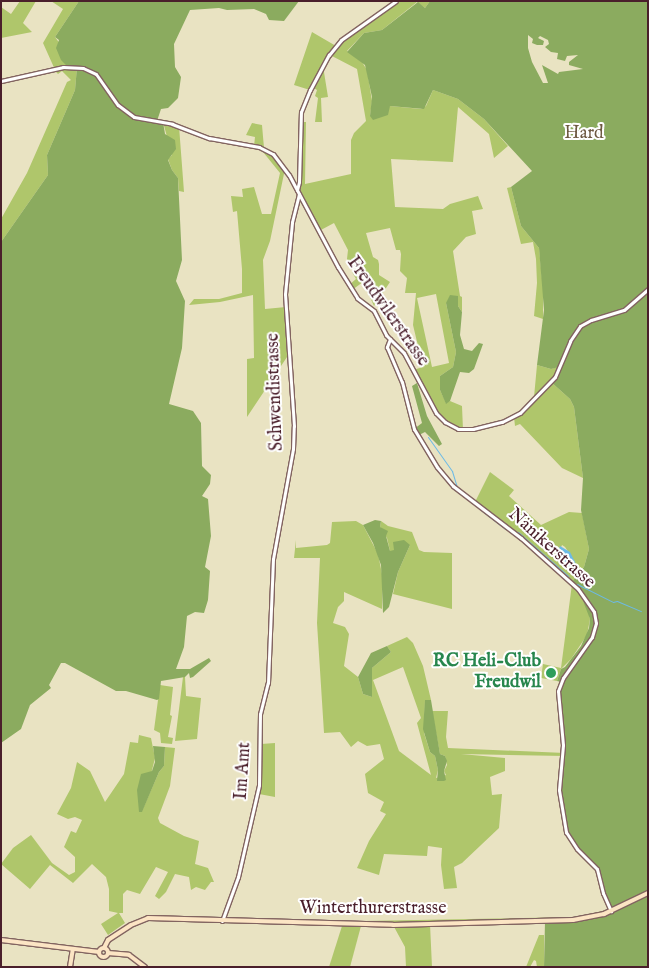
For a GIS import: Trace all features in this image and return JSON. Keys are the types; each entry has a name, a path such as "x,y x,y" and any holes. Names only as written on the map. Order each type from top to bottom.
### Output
{"main road":[{"name":"Winterthurerstrasse","path":"99,952 112,938 135,922 145,918 393,925 570,921 589,918 611,911 648,893"},
{"path":"1,940 99,952 103,957 108,953 129,955 145,967"},
{"path":"104,948 108,953"},
{"path":"70,967 73,949"}],"street":[{"name":"Schwendistrasse","path":"271,620 273,558 290,473 294,437 285,294 292,222 299,182 301,112 310,90 332,50 341,40 396,1"},
{"name":"Freudwilerstrasse","path":"1,80 63,67 83,68 100,78 118,105 129,114 141,119 167,122 213,139 264,148 282,164 342,274 359,300 374,312 390,339 404,353 441,418 458,429 473,429 510,420 520,413 555,377 570,340 580,326 591,320 624,310 648,289"},
{"name":"Nänikerstrasse","path":"390,339 386,347 402,382 414,429 437,467 454,486 502,522 557,570 584,595 594,612 596,623 592,637 564,678 558,691 563,745 559,790 566,832 577,850 597,869 602,893 611,911"},
{"name":"Im Amt","path":"222,921 238,877 258,795 260,714 268,682 271,620"}],"green space":[{"path":"20,1 36,1 23,23 32,32 1,38 1,7 11,14"},
{"path":"51,1 79,1 55,37 77,67 75,90 47,155 48,175 1,242 1,219 27,173 67,82 71,80 62,71 58,74 56,72 43,43 63,9"},
{"path":"79,1 299,1 284,21 269,20 266,14 254,9 227,10 219,8 190,10 174,44 175,67 181,77 178,98 168,108 161,109 157,121 163,122 165,134 175,140 176,149 168,160 178,178 182,260 176,281 185,301 182,348 169,404 193,411 201,423 202,466 211,475 210,484 202,496 208,499 211,536 205,567 210,571 208,600 204,613 195,612 187,616 184,647 176,669 190,669 209,658 211,661 193,677 190,678 189,673 185,677 161,681 159,699 157,700 126,691 116,691 65,663 61,663 49,685 51,688 30,705 21,729 1,743 1,242 48,175 47,155 75,90 77,67 68,67 61,60 56,48 59,40 55,37"},
{"path":"396,1 430,1 425,8 417,2 382,30 364,33 347,51 362,62 367,70 372,101 370,116 390,106 421,109 426,106 433,90 458,99 484,119 508,146 494,158 489,134 458,107 453,162 391,159 395,207 443,209 450,204 478,196 483,209 472,211 476,234 466,237 453,251 460,296 462,297 462,312 458,306 446,303 456,352 453,367 440,376 440,390 446,403 450,401 462,406 463,430 453,427 436,413 413,370 423,367 413,325 416,293 405,293 407,278 400,271 401,254 400,250 396,250 390,228 366,233 373,257 378,260 379,275 390,282 374,306 363,282 352,290 349,285 356,279 352,272 356,268 352,263 350,265 347,259 348,250 334,223 319,231 300,194 301,122 306,122 305,184 351,174 351,140 354,133 366,121 357,69 330,55 323,66 328,97 321,98 322,122 315,122 318,98 315,96 317,90 312,87 310,90 294,85 312,32 336,46 351,31","holes":["436,294 449,363 432,367 417,298"]},
{"name":"Hard","path":"430,1 648,1 648,890 610,909 603,893 597,869 580,853 563,825 559,794 563,754 558,698 561,682 557,681 561,669 565,667 581,646 589,628 590,619 583,601 583,595 571,583 584,567 589,549 581,510 583,478 574,407 570,399 551,382 559,367 551,369 537,365 544,310 539,248 521,226 511,187 532,171 484,119 458,99 433,90 424,109 390,106 388,115 373,120 370,116 372,97 365,65 347,52 364,33 382,30 418,2 425,8","holes":["528,35 533,39 532,43 537,45 543,45 544,41 538,38 540,36 548,40 549,44 545,47 551,52 558,53 557,59 565,61 567,56 578,55 569,62 569,65 583,69 559,72 558,74 542,65 548,83 543,83 532,62 528,48"]},
{"path":"163,122 179,126 184,192 179,191 178,178 172,170 168,159 172,155"},
{"path":"252,123 262,125 264,148 285,169 270,241 263,260 265,309 286,307 289,354 247,417 247,359 254,358 253,295 220,302 189,305 194,299 219,299 242,293 237,211 233,212 231,196 243,197 242,189 254,187 262,214 271,214 280,173 259,147 254,146 255,137 246,135"},
{"path":"511,187 521,226 539,248 543,288 543,319 534,316 537,283 533,242 521,244 507,188"},
{"path":"450,295 458,296 458,306 462,312 460,335 464,349 472,351 479,343 483,344 474,369 469,373 460,372 450,401 446,404 440,390 440,376 453,367 456,352 446,303"},
{"path":"537,365 551,369 560,366 551,382 570,399 574,407 583,478 562,468 520,424 515,426 514,417 534,397"},
{"path":"417,383 427,416 442,444 439,446 425,432 417,436 414,429 422,423 412,386"},
{"path":"490,472 514,490 509,496 541,525 569,512 582,513 589,549 584,567 571,583 475,502","holes":["562,545 575,562 573,570 556,559"]},
{"path":"375,520 381,521 380,527 388,531 386,536 390,551 394,550 393,542 404,540 410,545 398,572 389,607 383,613 381,565 373,543 363,525"},
{"path":"356,521 363,525 378,554 382,574 382,609 344,592 344,601 338,607 333,623 345,627 349,634 344,666 358,677 363,694 372,697 372,668 391,652 387,646 407,637 413,643 423,666 431,700 425,700 424,733 430,752 435,756 438,770 436,778 446,775 444,771 447,765 445,756 440,754 432,711 448,711 446,737 448,748 565,753 565,756 461,754 505,758 505,771 490,777 492,795 502,794 499,828 462,863 454,867 457,888 444,889 441,865 442,848 428,846 427,856 384,854 379,875 357,868 369,841 386,814 380,811 384,802 368,793 365,774 384,759 380,744 367,746 358,741 351,747 340,732 324,733 317,623 320,558 294,558 296,540 296,548 327,545 330,543 332,522","holes":["403,667 421,718 417,723 431,775 399,751 373,680"]},
{"path":"381,521 388,526 412,532 419,550 424,552 452,553 452,609 393,594 398,572 410,545 392,552 390,551 387,538 380,527"},
{"path":"572,584 583,595 583,601 588,610 590,619 587,635 571,659 561,669 557,681 541,678 543,664 561,668"},
{"path":"387,646 391,652 372,668 372,697 363,694 358,677 371,653"},
{"path":"183,677 185,677 186,696 201,698 197,739 175,741"},
{"path":"160,685 173,687 170,715 172,716 168,737 173,738 172,744 161,743 160,733 154,730"},
{"path":"425,700 431,700 440,754 445,756 447,761 444,771 446,780 444,781 437,781 438,770 435,756 430,752 423,729"},
{"path":"139,735 151,738 155,758 142,811 159,772 164,766 165,747 175,748 170,786 158,818 160,823 184,836 199,841 195,864 208,868 214,882 211,882 205,890 196,887 191,890 189,877 175,874 166,892 159,899 155,896 168,872 156,867 140,894 127,890 123,894 123,913 119,913 125,923 108,935 101,924 118,913 109,911 109,889 106,877 92,864 73,883 50,865 30,889 1,864 13,848 31,835 52,863 69,875 75,872 75,857 64,847 71,831 76,833 82,820 75,817 68,819 57,814 71,788 77,762 90,771 105,802 124,774 130,742 138,743"},
{"path":"275,743 275,797 259,794 261,744"},
{"path":"153,746 165,747 164,766 159,772 142,812 139,812 137,790 141,774 152,771 155,762"},
{"path":"648,890 648,893 614,910 589,918 430,924 432,967 406,967 405,947 393,925 363,924 365,921 579,917 610,909"},
{"path":"648,893 648,967 544,967 545,921 595,917"},
{"path":"342,926 361,926 350,967 329,967"},
{"path":"539,935 544,935 544,967 537,967 534,960 530,967 526,967"}],"water":[{"path":"560,546 570,552 575,562 576,565 570,572 556,559"}],"waterway":[{"path":"428,437 452,471 457,487"},
{"path":"481,510 505,529"},
{"path":"518,532 568,576"},
{"path":"577,584 613,602 617,601 641,611"}],"place":[{"name":"RC Heli-Club Freudwil","path":"551,673"}]}
